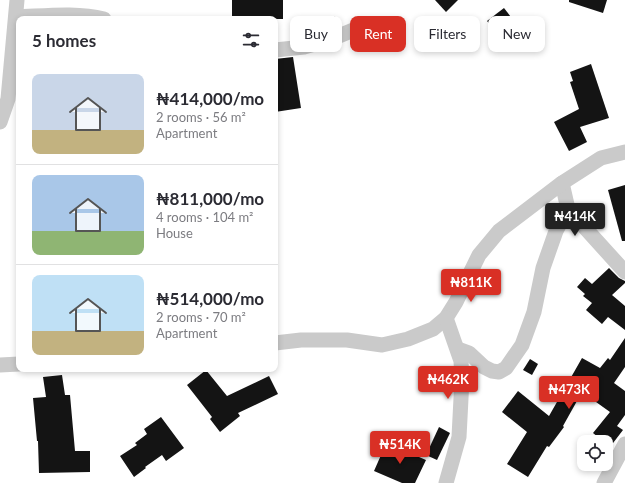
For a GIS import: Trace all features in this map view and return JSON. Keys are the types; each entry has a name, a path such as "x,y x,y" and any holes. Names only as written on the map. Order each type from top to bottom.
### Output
{"street":[{"path":"16,16 18,0"},
{"path":"42,16 82,16"},
{"path":"0,122 8,99 16,17"},
{"path":"278,50 304,47 329,40 350,31"},
{"path":"278,342 347,340 382,345 408,339 433,329 446,318 456,302 479,255 499,231 562,183 601,158 625,152"},
{"path":"562,183 568,209 625,272"},
{"path":"458,349 469,353 484,367 492,371 500,372 506,368 522,345 534,312 542,268 556,231 568,209"},
{"path":"446,318 458,349 461,361 462,379 459,437 446,483"},
{"path":"0,365 16,364"},
{"path":"604,483 625,444"}],"building":[{"path":"232,0 283,0 283,19 278,19 278,16 232,16"},
{"path":"435,0 458,0 446,12"},
{"path":"569,0 607,0 603,13 569,2"},
{"path":"504,8 510,16 494,16"},
{"path":"293,57 301,108 278,112 278,59"},
{"path":"591,64 609,118 580,127 587,142 569,151 554,122 579,109 570,82 573,81 570,72"},
{"path":"625,185 625,241 622,241 608,190"},
{"path":"609,268 619,278 625,281 625,283 612,295 625,306 625,330 608,317 602,324 586,310 592,303 583,296 585,294 577,287 585,278 592,284"},
{"path":"625,338 625,367 614,383 625,391 625,415 617,426 623,430 613,443 613,435 595,435 593,433 610,412 582,392 563,426 564,427 549,447 547,446 528,477 507,464 527,432 502,412 518,391 549,416 582,358 600,368 608,358 610,360"},
{"path":"530,359 538,364 532,375 523,370"},
{"path":"203,372 208,372 227,396 269,376 278,394 238,413 240,416 220,432 210,419 212,417 187,385"},
{"path":"62,375 65,395 70,395 75,451 90,451 90,472 39,473 38,441 33,398 46,397 43,377"},
{"path":"161,417 184,448 166,461 162,455 134,477 120,456 137,445 135,443 147,434 144,429"},
{"path":"439,427 450,433 437,460 426,455"},
{"path":"385,446 395,450 396,447 426,460 415,483 402,483 374,471"}]}
